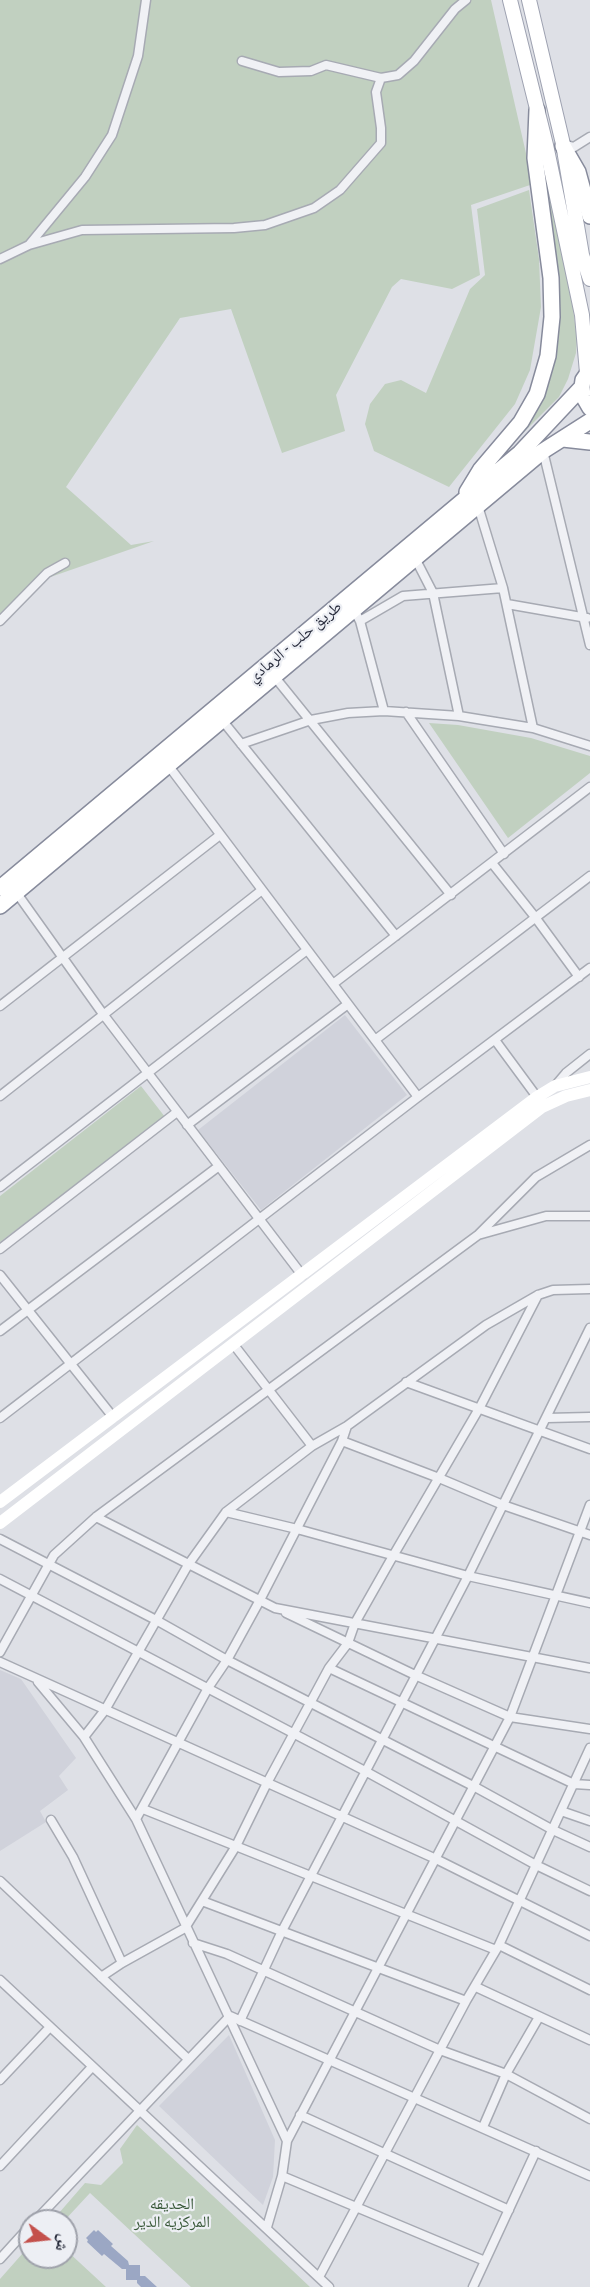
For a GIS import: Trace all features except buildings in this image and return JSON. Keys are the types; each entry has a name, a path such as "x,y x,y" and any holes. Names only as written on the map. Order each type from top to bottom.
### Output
{"highway":[{"path":"460,503 481,469 521,422 537,394 548,356 552,318 551,278 535,159 537,110"},
{"path":"563,145 578,172 590,216"},
{"path":"586,377 583,396 590,408"},
{"name":"طريق حلب - الرمادي","path":"0,888 520,453 586,377"},
{"name":"طريق حلب - الرمادي","path":"0,906 274,676 357,615 415,558 543,451 590,421"},
{"path":"563,439 590,442"}],"main road":[{"path":"510,0 546,145 582,315 586,377"},
{"path":"529,0 563,145 582,255 590,279"}],"street":[{"path":"29,245 85,177 112,135 138,56 146,0"},
{"path":"242,61 279,72 311,71 327,65 381,78 398,75 414,61 455,9 466,0"},
{"path":"0,259 29,245 82,230 234,228 265,225 314,208 340,190 381,142 376,92 381,78"},
{"path":"563,145 574,147 590,137"},
{"path":"543,451 587,618 590,645"},
{"path":"478,506 507,604 533,728"},
{"path":"415,558 433,593 459,716"},
{"path":"0,621 47,573 65,563"},
{"path":"384,711 357,615 403,596 503,588"},
{"path":"507,604 587,618"},
{"path":"274,676 451,895"},
{"path":"241,744 311,720 348,713 384,711 459,716 533,728 590,746"},
{"path":"406,712 504,854"},
{"path":"222,720 396,936"},
{"path":"168,765 418,1097"},
{"path":"333,984 590,787"},
{"path":"0,1006 220,835"},
{"path":"492,863 536,917 579,976"},
{"path":"375,1040 590,876"},
{"path":"0,1096 262,890"},
{"path":"16,892 103,1014 302,1275"},
{"path":"0,1187 307,950"},
{"path":"0,1418 590,968"},
{"path":"187,1125 348,1004"},
{"path":"495,1040 537,1097"},
{"path":"555,1086 566,1073 590,1054"},
{"path":"0,1502 537,1097 555,1086 590,1077"},
{"path":"0,1523 542,1107 566,1096 590,1090"},
{"path":"0,1249 177,1112"},
{"path":"0,1652 54,1555 96,1518 478,1235 536,1178 590,1145"},
{"path":"0,1331 219,1166"},
{"path":"478,1235 546,1216 590,1216"},
{"path":"0,1275 112,1417"},
{"path":"84,1737 105,1710 188,1565 226,1512 312,1446 347,1426 486,1325 538,1295 553,1290 590,1289"},
{"path":"101,1977 185,1928 236,1846 310,1701 329,1668 348,1643 355,1623 480,1407 538,1295"},
{"path":"240,2021 282,1931 586,1346 590,1328"},
{"path":"234,1345 312,1446"},
{"path":"406,1382 480,1407 590,1449"},
{"path":"547,1418 590,1417"},
{"path":"136,1820 208,1688 227,1660 260,1600 342,1442 347,1426"},
{"path":"342,1442 439,1478 503,1505 590,1535"},
{"path":"267,2228 282,2176 286,2141 510,1717 590,1505"},
{"path":"226,1512 468,1576 590,1603"},
{"path":"96,1518 274,1608 510,1717 590,1729"},
{"path":"0,1539 50,1563 227,1660 475,1787 553,1830 590,1847"},
{"path":"0,1579 590,1891"},
{"path":"274,1608 590,1668"},
{"path":"0,1662 436,1859 590,1936"},
{"path":"329,1668 574,1784 590,1785"},
{"path":"36,1679 84,1737 136,1820 185,1928 230,2016 286,2141"},
{"path":"319,2277 466,2001 497,1948 590,1748"},
{"path":"143,1809 497,1948 590,1990"},
{"path":"561,1811 590,1821"},
{"path":"51,1820 73,1857 122,1963"},
{"path":"0,1881 188,2059"},
{"path":"202,1901 466,2001"},
{"path":"193,1943 227,1954 264,1970 354,2013 440,2050 506,2074 590,2119"},
{"path":"0,1980 329,2287"},
{"path":"0,1994 7,1987"},
{"path":"476,1987 590,2040"},
{"path":"230,2016 590,2176"},
{"path":"46,2209 230,2016"},
{"path":"483,2127 506,2074 539,2017"},
{"path":"0,2080 50,2027"},
{"path":"0,2166 92,2067"},
{"path":"300,2115 509,2210"},
{"path":"473,2287 536,2151"},
{"path":"282,2176 485,2260"},
{"path":"0,2259 18,2239"}],"shaded area":[{"path":"345,1015 407,1095 261,1210 198,1130"},
{"path":"0,1670 21,1679 76,1758 59,1776 68,1790 40,1811 46,1822 0,1851"},
{"path":"229,2035 275,2140 273,2177 263,2205 159,2106"}],"green space":[{"path":"0,0 491,0 533,184 471,205 480,275 452,289 401,279 392,287 336,395 345,431 282,453 231,309 180,318 66,487 131,545 154,541 39,581 0,623"},
{"path":"542,156 570,285 577,339 576,353 568,379 559,397 487,469 550,372 558,337 558,295"},
{"path":"529,190 539,259 541,307 530,370 515,404 449,487 374,451 365,424 370,404 385,384 401,380 426,393 470,289 485,275 477,209"},
{"path":"429,723 458,725 531,738 590,756 590,773 508,838"},
{"path":"141,1086 165,1117 0,1242 0,1196"},
{"name":"الحديقه المركزيه الدير","path":"137,2125 310,2287 191,2287 90,2193 75,2209 62,2209 85,2183 101,2185 123,2163 120,2149"},
{"path":"18,2259 18,2269 78,2269 78,2261 106,2287 0,2287 0,2279"}],"water":[{"name":"الحديقه المركزيه الدير","path":"94,2230 96,2232 98,2230 113,2244 111,2246 128,2261 129,2265 140,2265 140,2276 145,2276 157,2287 141,2287 137,2280 126,2280 126,2269 122,2269 104,2254 102,2256 87,2242 86,2238"}]}
